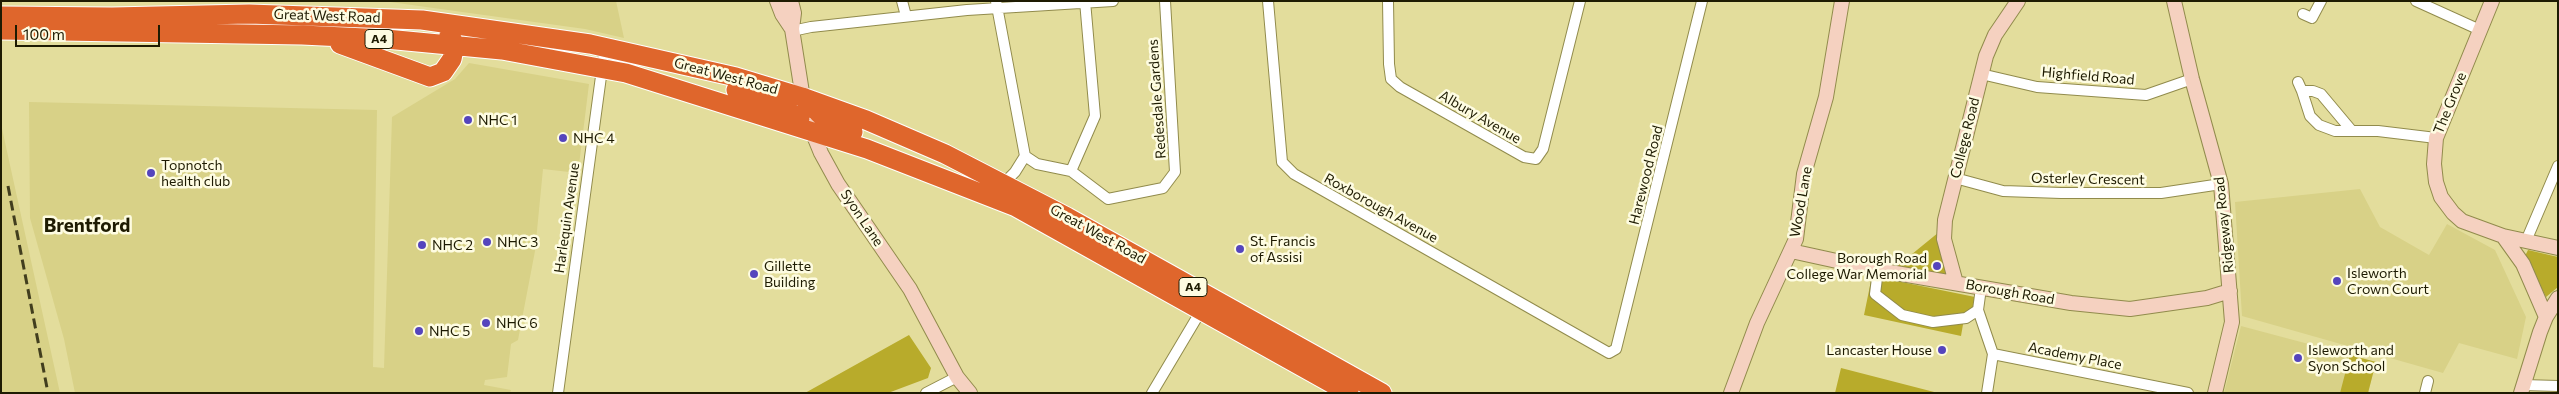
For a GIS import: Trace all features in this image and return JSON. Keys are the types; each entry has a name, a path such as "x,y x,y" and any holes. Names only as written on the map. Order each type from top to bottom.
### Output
{"highway":[{"name":"Great West Road","path":"1,16 112,17 249,14 422,20 605,47 691,66 802,97 873,122 1003,184 1076,222 1382,393"},
{"path":"302,35 364,51 420,75 430,76 443,72 449,66 455,44 445,33 422,20"},
{"name":"Great West Road","path":"1,30 302,35 455,44 602,67 812,130 923,170 1016,207 1350,393"},
{"name":"A4","path":"691,66 731,89 781,107 802,119 812,130"},
{"name":"A4","path":"802,97 825,120 884,143 923,170"}],"street":[{"name":"Syon Lane","path":"777,1 782,14 792,30"},
{"name":"Syon Lane","path":"791,1 794,13 792,30 802,97 812,130 838,184 910,289 958,377 970,393"},
{"path":"902,1 906,16"},
{"path":"792,30 997,5 1113,1"},
{"name":"Redesdale Gardens","path":"1025,156 1038,164 1071,171 1108,199 1163,188 1175,172 1165,1"},
{"name":"Roxborough Avenue","path":"1268,1 1282,162 1294,174 1610,353"},
{"name":"Albury Avenue","path":"1388,1 1391,78 1400,87 1524,157 1536,158 1543,149 1580,1"},
{"name":"Harewood Road","path":"1610,353 1616,348 1702,1"},
{"name":"Wood Lane","path":"1731,393 1757,323 1796,239 1804,174 1826,97 1842,1"},
{"name":"College Road","path":"1956,282 1944,228 1955,178 1986,56 1995,34 2018,1"},
{"name":"Ridgeway Road","path":"2174,1 2192,79 2221,184 2232,322 2215,393"},
{"path":"2308,18 2321,1"},
{"path":"2416,1 2480,30"},
{"name":"The Grove","path":"2492,1 2436,138 2434,164 2436,182 2447,205 2462,221 2503,236 2558,248"},
{"path":"1071,171 1095,116 1085,2"},
{"path":"997,5 1025,156 1015,172 1003,184"},
{"name":"Harlequin Avenue","path":"558,393 605,47"},
{"name":"Highfield Road","path":"1981,74 2037,87 2146,95 2192,79"},
{"path":"2352,131 2321,94 2300,86 2310,116 2319,125 2335,131 2436,138"},
{"path":"2526,241 2558,166"},
{"name":"Osterley Crescent","path":"1955,178 2003,191 2061,193 2161,193 2221,184"},
{"path":"2503,236 2523,264 2546,317"},
{"name":"Borough Road","path":"1791,251 1878,270 1956,282 1981,288 2071,303 2130,309 2207,298 2230,291"},
{"path":"1878,270 1875,294 1902,315 1933,322 1966,318 1978,310"},
{"path":"1981,288 1978,310 1993,354 1987,393"},
{"path":"2558,298 2546,317 2522,389 2558,386"},
{"path":"1152,393 1202,309"},
{"name":"Academy Place","path":"1993,354 2151,389 2188,393"},
{"path":"926,393 958,377"},
{"path":"2425,393 2428,380"}],"shaded area":[{"path":"383,1 616,1 624,38 585,29"},
{"path":"469,63 589,84 578,173 543,169 535,251 518,340 511,344 507,377 485,380 484,385 511,390 510,393 75,393 64,339 30,218 29,102 377,110 373,367 384,368 392,117 455,79"},
{"path":"1,124 60,393 1,393"},
{"path":"2360,189 2380,227 2429,255 2447,224 2495,250 2526,317 2517,359 2459,343 2443,373 2242,316 2235,202"},
{"path":"1944,228 1956,283 1890,272"},
{"path":"2528,250 2558,257 2558,287 2546,297 2525,256"},
{"path":"1872,276 1975,297 1973,308 1965,313 1961,336 1864,315"},
{"name":"Isleworth and Syon School","path":"2241,326 2376,362 2368,393 2224,393"},
{"path":"909,335 931,368 928,378 888,393 805,393"},
{"path":"2350,355 2376,362 2368,393 2340,393"},
{"path":"1841,368 1938,393 1835,393"}],"railway":[{"path":"8,186 48,393"}],"place":[{"name":"NHC 1","path":"468,120"},
{"name":"NHC 4","path":"563,138"},
{"name":"Topnotch health club","path":"151,173"},
{"name":"NHC 3","path":"487,242"},
{"name":"NHC 2","path":"422,245"},
{"name":"St. Francis of Assisi","path":"1240,249"},
{"name":"Borough Road College War Memorial","path":"1937,266"},
{"name":"Gillette Building","path":"754,274"},
{"name":"Isleworth Crown Court","path":"2337,281"},
{"name":"NHC 6","path":"486,323"},
{"name":"NHC 5","path":"419,331"},
{"name":"Lancaster House","path":"1942,350"},
{"name":"Isleworth and Syon School","path":"2298,358"}],"district":[{"name":"Brentford","path":"87,226"}]}
